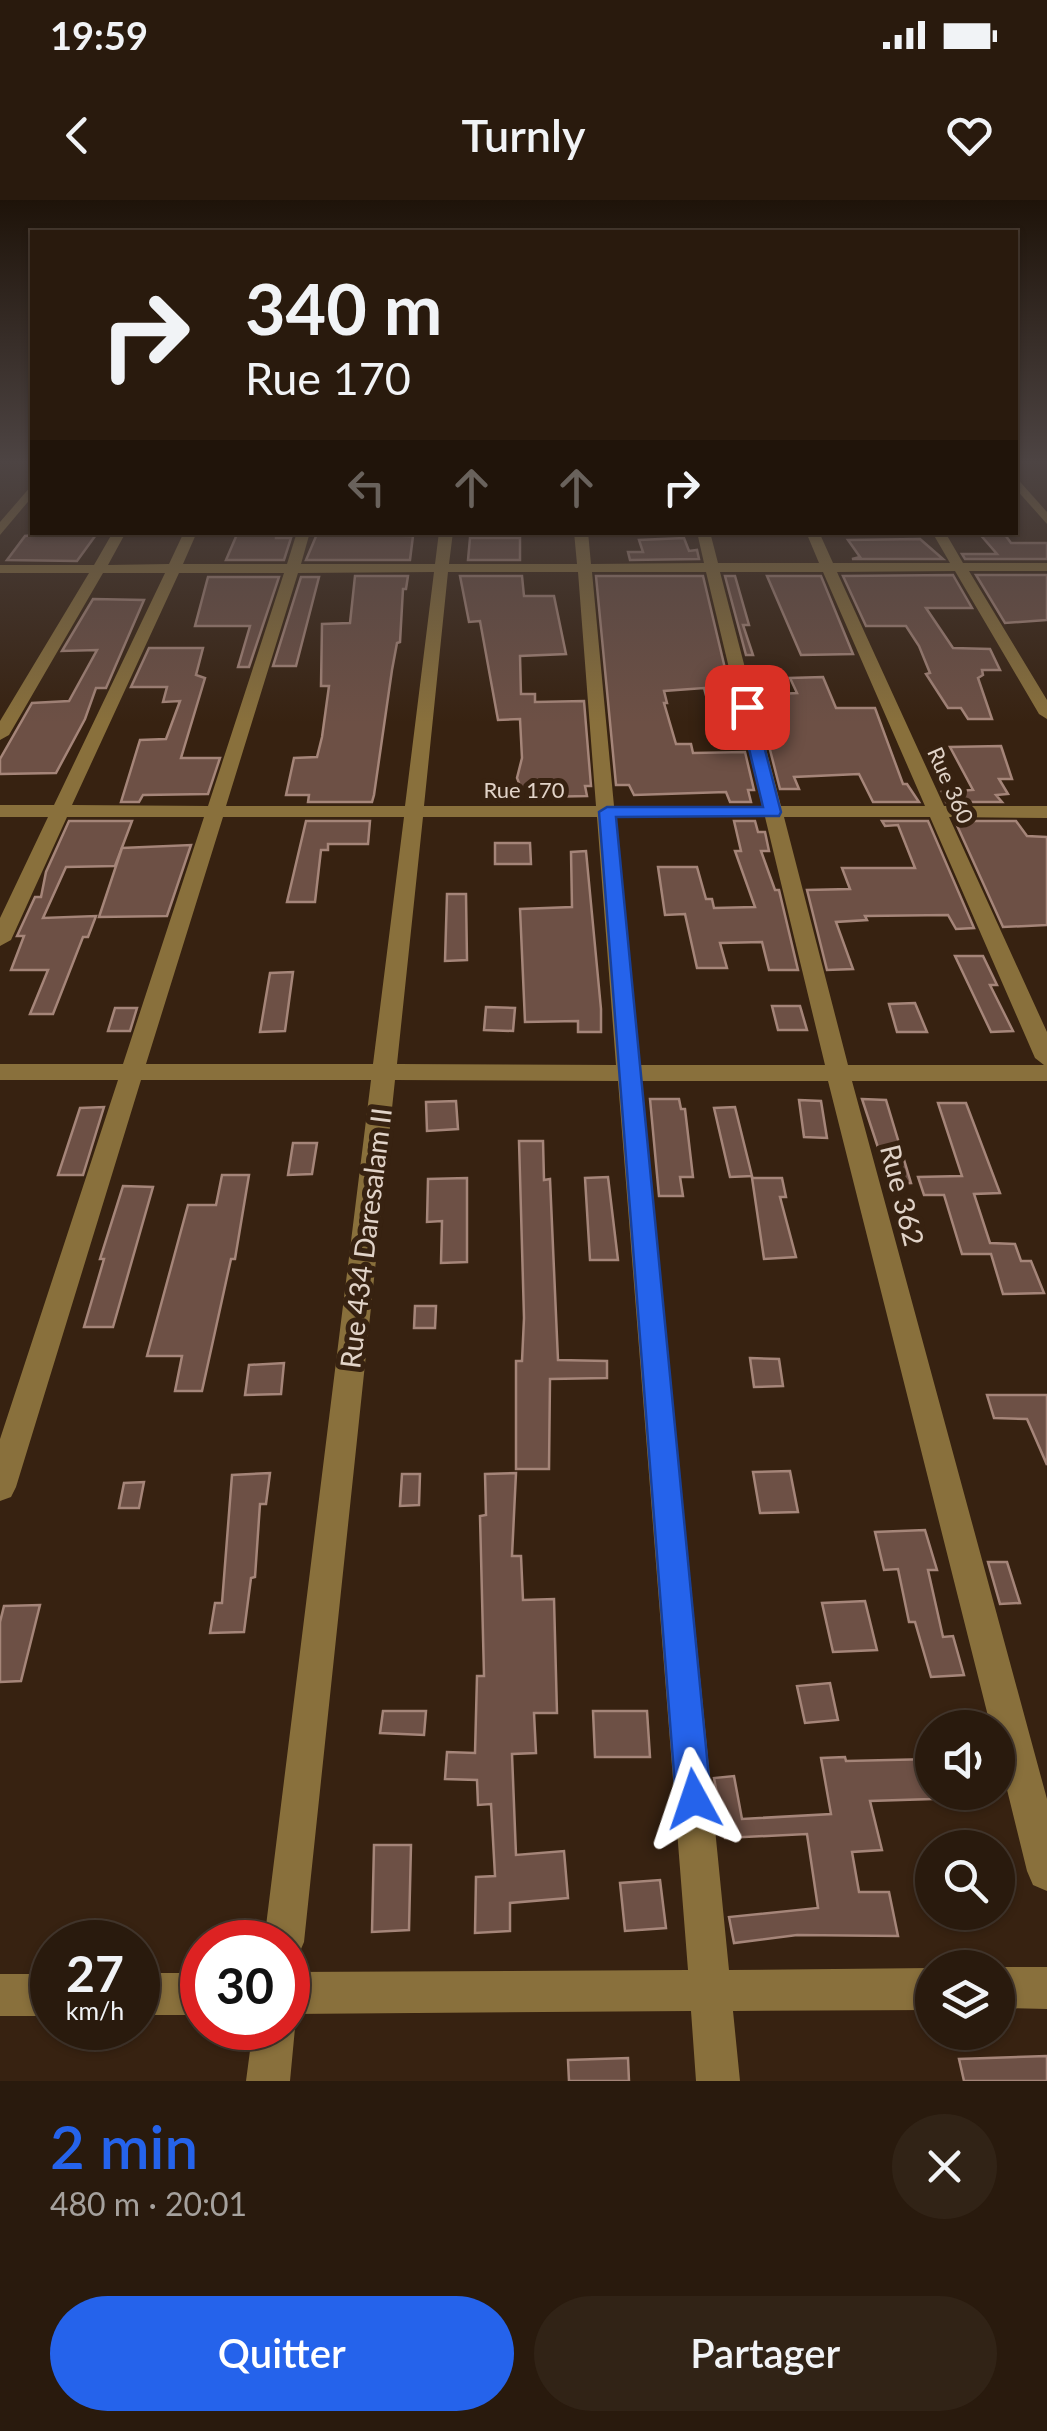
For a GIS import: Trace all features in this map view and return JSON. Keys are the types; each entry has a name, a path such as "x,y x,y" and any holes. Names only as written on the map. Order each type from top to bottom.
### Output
{"street":[{"path":"0,735 111,548"},
{"path":"0,940 184,548"},
{"path":"0,1487 299,548"},
{"name":"Rue 434 Daresalam II","path":"287,1920 444,548"},
{"path":"583,548 718,2081"},
{"name":"Rue 362","path":"707,548 838,1073 1047,1871"},
{"name":"Rue 360","path":"819,548 1047,1058"},
{"path":"947,548 1047,714"},
{"path":"0,569 1047,567"},
{"name":"Rue 170","path":"0,812 1047,812"},
{"path":"0,1072 1047,1073"},
{"path":"1015,1988 1047,1988"},
{"path":"310,1993 915,1989"},
{"path":"0,1995 30,1995"},
{"path":"268,2081 272,2050"}],"building":[{"path":"16,548 87,548 77,561 7,560"},
{"path":"231,548 288,548 284,560 226,560"},
{"path":"311,548 412,548 410,560 306,560"},
{"path":"469,548 520,548 520,560 468,560"},
{"path":"642,548 688,548 697,550 699,559 630,560 628,552 643,552"},
{"path":"853,548 930,548 943,559 852,559 860,557"},
{"path":"992,548 1047,548 1047,559 965,559 962,554 997,554"},
{"path":"953,575 972,608 926,608 953,648 990,649 1000,670 982,670 983,675 978,678 992,719 968,719 961,708 948,708 926,674 930,673 919,646 906,626 866,626 843,576"},
{"path":"976,575 1047,575 1047,620 1005,623"},
{"path":"355,576 408,576 374,795 372,802 308,802 309,795 286,795 294,758 317,757 329,686 321,686 322,624 350,623"},
{"path":"460,576 522,576 524,596 554,596 566,654 520,656 521,694 535,694 535,702 584,701 591,786 585,786 587,796 540,797 536,788 521,788 517,778 522,758 520,719 498,720 480,621 469,622"},
{"path":"596,576 703,576 733,702 708,703 704,688 664,691 664,703 676,744 691,744 693,753 745,752 754,790 748,790 751,802 730,802 726,792 634,795 629,785 616,785"},
{"path":"725,576 735,576 749,625 743,625 753,655 746,655"},
{"path":"767,576 821,576 853,654 801,655"},
{"path":"208,577 279,577 249,667 238,667 250,626 195,626"},
{"path":"301,577 319,577 296,666 273,666"},
{"path":"93,599 144,600 106,688 96,688 85,719 56,773 0,774 0,759 32,703 69,701 97,650 62,651"},
{"path":"149,648 203,648 196,675 205,678 181,758 220,758 208,794 143,795 139,802 121,802 140,740 166,739 180,701 163,702 167,687 131,687"},
{"path":"823,677 836,708 875,708 903,784 919,802 873,802 859,774 794,777 799,789 780,789 756,695 797,693 790,678"},
{"path":"1001,746 1012,779 999,779 1008,794 996,795 1002,802 946,802 942,792 973,790 950,747"},
{"path":"69,821 132,821 115,866 66,867 43,918 96,916 88,937 83,937 53,1014 30,1014 48,970 11,970 24,936 17,936 35,897 41,897 46,872"},
{"path":"306,821 370,821 368,844 328,844 328,850 321,850 315,902 287,902"},
{"path":"734,821 755,821 758,832 765,832 769,851 761,851 775,890 779,890 798,970 769,970 762,942 720,943 727,968 697,968 685,914 665,915 658,867 697,867 706,899 712,899 714,908 755,907 735,851 741,851"},
{"path":"882,821 928,821 974,928 956,929 948,915 865,916 867,920 836,922 853,969 827,970 807,890 850,889 842,868 915,868 898,825 885,826"},
{"path":"955,821 1016,821 1027,836 1047,837 1047,925 1003,927"},
{"path":"495,843 530,843 531,864 495,864"},
{"path":"191,845 167,916 99,917 122,848"},
{"path":"586,851 601,1032 578,1032 578,1021 525,1022 520,909 572,907 571,852"},
{"path":"447,894 466,894 467,960 445,961"},
{"path":"955,956 983,956 997,985 990,985 1013,1031 991,1032"},
{"path":"293,972 285,1031 260,1032 270,973"},
{"path":"915,1003 927,1032 897,1032 889,1004"},
{"path":"772,1006 800,1006 807,1030 778,1030"},
{"path":"486,1007 515,1008 513,1031 484,1030"},
{"path":"115,1008 137,1008 130,1031 108,1031"},
{"path":"650,1099 679,1099 681,1109 685,1109 693,1177 680,1177 683,1196 659,1196"},
{"path":"862,1099 886,1100 911,1183 890,1184"},
{"path":"799,1100 821,1101 827,1138 804,1137"},
{"path":"456,1101 458,1129 427,1131 426,1102"},
{"path":"938,1103 966,1103 1000,1193 974,1194 990,1243 1015,1244 1021,1261 1031,1261 1044,1293 1003,1294 991,1254 962,1254 944,1195 924,1195 918,1177 962,1176"},
{"path":"104,1107 83,1175 58,1175 80,1108"},
{"path":"735,1107 752,1176 730,1177 714,1108"},
{"path":"519,1141 543,1141 544,1180 550,1179 558,1360 607,1361 607,1378 550,1379 549,1469 516,1469 516,1361 522,1361 524,1318"},
{"path":"293,1143 317,1143 312,1174 288,1175"},
{"path":"222,1175 249,1175 235,1259 231,1259 202,1391 175,1391 182,1356 147,1356 188,1205 216,1205"},
{"path":"608,1177 618,1260 590,1260 585,1178"},
{"path":"467,1178 467,1262 441,1263 442,1221 427,1222 428,1179"},
{"path":"752,1178 782,1178 786,1197 780,1197 796,1257 764,1259"},
{"path":"123,1186 153,1187 113,1327 84,1327 104,1259 100,1259"},
{"path":"415,1306 436,1306 435,1328 414,1328"},
{"path":"750,1358 779,1359 783,1386 754,1387"},
{"path":"284,1363 281,1394 245,1395 249,1365"},
{"path":"987,1395 1047,1395 1047,1465 1027,1419 994,1418"},
{"path":"790,1471 798,1512 760,1513 753,1472"},
{"path":"270,1473 266,1504 260,1504 255,1577 251,1578 244,1632 210,1633 215,1603 222,1603 232,1475"},
{"path":"516,1473 512,1556 521,1556 523,1600 554,1599 557,1713 534,1713 536,1753 512,1754 516,1855 564,1851 568,1898 510,1903 510,1931 475,1933 476,1877 495,1876 491,1804 478,1805 477,1780 445,1779 447,1752 475,1753 477,1676 484,1676 480,1516 486,1515 485,1474"},
{"path":"402,1474 420,1474 419,1505 400,1506"},
{"path":"144,1482 139,1508 119,1508 124,1483"},
{"path":"925,1530 937,1570 928,1570 943,1637 953,1636 964,1675 931,1677 915,1622 909,1622 898,1569 884,1570 875,1532"},
{"path":"988,1562 1007,1562 1020,1603 1000,1604"},
{"path":"865,1601 877,1650 833,1652 822,1603"},
{"path":"40,1605 21,1681 0,1682 0,1622 4,1606"},
{"path":"830,1683 838,1720 805,1723 797,1686"},
{"path":"383,1711 426,1711 424,1735 380,1733"},
{"path":"593,1711 647,1711 650,1757 595,1757"},
{"path":"821,1758 915,1759 915,1800 870,1801 882,1850 852,1852 859,1892 889,1892 898,1936 797,1935 734,1943 729,1917 818,1908 807,1834 725,1838 714,1778 734,1776 742,1819 831,1814"},
{"path":"374,1845 411,1845 409,1930 372,1932"},
{"path":"660,1880 666,1928 625,1931 620,1883"},
{"path":"1047,2056 1047,2081 964,2081 959,2059"},
{"path":"628,2058 629,2081 569,2081 568,2060"}],"route":[{"path":"694,1799 607,812 773,812 747,707"}]}
